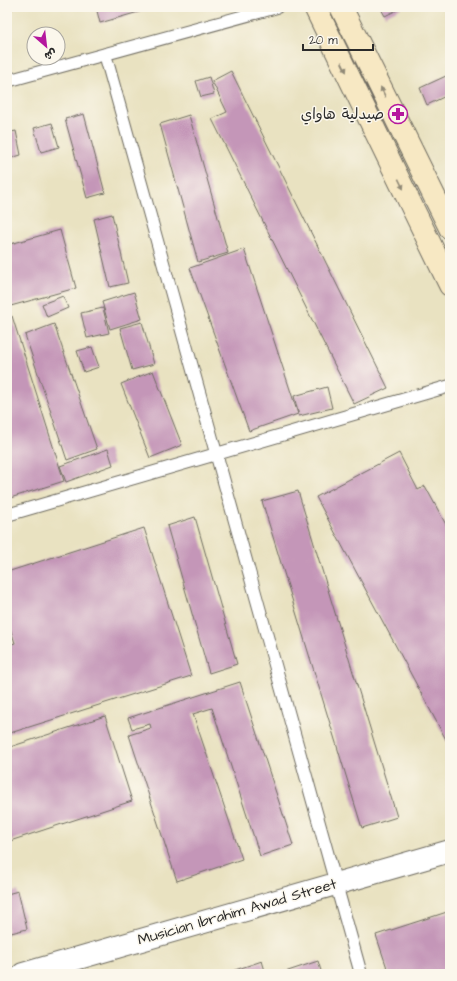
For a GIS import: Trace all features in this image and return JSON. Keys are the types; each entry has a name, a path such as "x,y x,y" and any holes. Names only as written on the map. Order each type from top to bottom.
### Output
{"main road":[{"path":"315,7 450,285"},
{"path":"341,7 450,228"}],"street":[{"name":"Musician Ibrahim Awad Street","path":"23,974 450,851"}],"lane":[{"path":"7,81 277,7"},
{"path":"105,54 361,974"},
{"path":"7,515 450,386"}],"building":[{"path":"7,7 17,7 7,11"},
{"path":"96,7 156,7 100,23"},
{"path":"380,7 403,7 385,16"},
{"path":"231,71 388,388 354,404 212,119 227,112 212,81"},
{"path":"446,76 450,84 450,94 427,105 420,88"},
{"path":"209,77 214,94 201,97 196,81"},
{"path":"84,114 105,193 87,198 65,119"},
{"path":"189,115 228,253 198,262 160,124"},
{"path":"52,123 59,147 41,152 34,128"},
{"path":"16,131 21,155 7,159 7,133"},
{"path":"112,214 128,283 110,287 94,219"},
{"path":"60,230 76,288 7,307 7,245"},
{"path":"244,249 298,414 249,431 190,268"},
{"path":"134,292 142,319 110,329 102,302"},
{"path":"63,296 68,308 47,317 42,304"},
{"path":"103,308 109,333 87,338 81,313"},
{"path":"12,316 64,481 7,499 7,318"},
{"path":"142,322 154,364 132,370 120,328"},
{"path":"54,324 97,449 67,460 25,335"},
{"path":"92,347 99,367 84,372 77,351"},
{"path":"153,371 182,445 150,458 121,384"},
{"path":"327,387 332,408 299,416 294,396"},
{"path":"108,449 113,465 66,482 60,466"},
{"path":"399,453 418,490 425,486 450,532 450,747 316,497"},
{"path":"298,491 397,817 362,828 262,501"},
{"path":"195,517 237,664 209,673 167,526"},
{"path":"144,528 191,676 7,734 7,646 15,643 9,625 7,626 7,572"},
{"path":"240,682 293,845 260,856 212,708 193,714 242,859 177,881 129,735 151,728 150,724 132,729 128,718"},
{"path":"105,716 132,801 7,842 7,748"},
{"path":"18,891 27,929 7,934 7,894"},
{"path":"450,911 450,974 389,974 376,935"},
{"path":"262,961 266,974 223,974"},
{"path":"318,961 322,974 279,974"}],"place":[{"name":"صيدلية هاواي","path":"398,114"}]}
